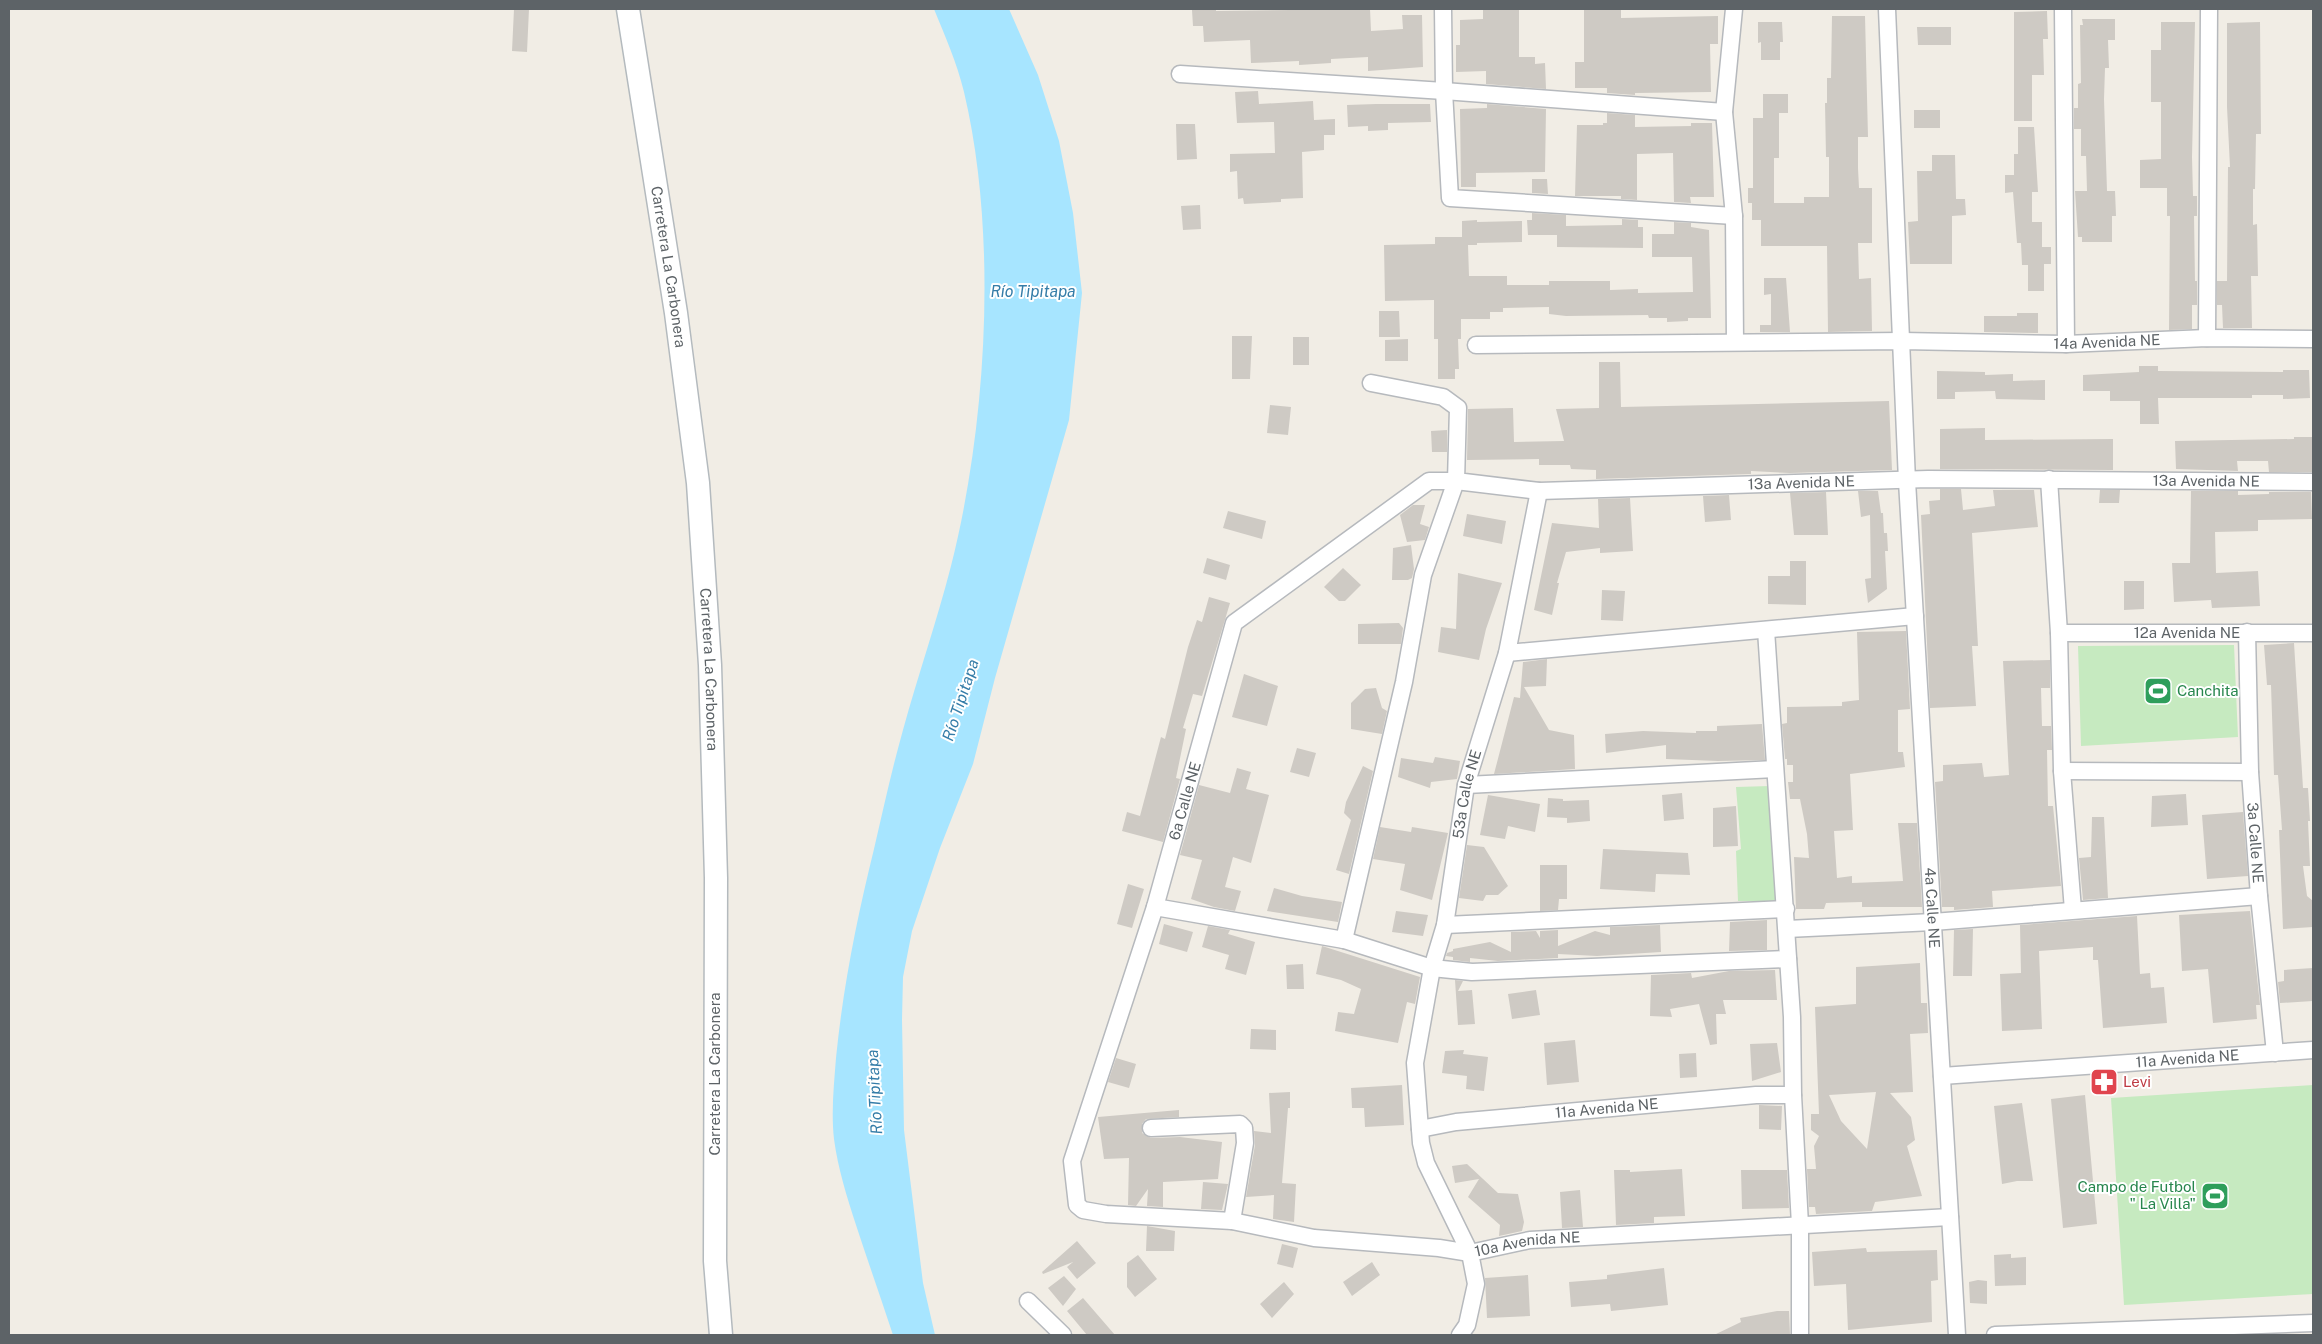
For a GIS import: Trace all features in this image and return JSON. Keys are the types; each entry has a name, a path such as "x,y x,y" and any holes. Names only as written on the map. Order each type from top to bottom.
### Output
{"street":[{"name":"Carretera La Carbonera","path":"628,9 676,313 699,502 710,665 716,878 715,1261 721,1335"},
{"path":"1443,9 1444,91 1450,198 1734,216"},
{"path":"1734,9 1724,112 1734,216 1735,342"},
{"name":"4a Calle NE","path":"1887,9 1915,616 1957,1335"},
{"path":"2062,9 2066,344"},
{"path":"2207,338 2209,9"},
{"path":"1180,74 1724,112"},
{"name":"14a Avenida NE","path":"1476,345 1902,341 2066,344 2207,338 2313,339"},
{"path":"1344,940 1404,682 1423,575 1456,481 1458,408 1443,397 1372,383"},
{"path":"2048,479 2059,633 2062,771 2073,910"},
{"name":"13a Avenida NE","path":"1456,481 1539,491 2048,479 2313,482"},
{"name":"6a Calle NE","path":"1106,1214 1083,1210 1078,1206 1072,1161 1155,907 1234,623 1429,481 1456,481"},
{"name":"53a Calle NE","path":"1460,1335 1467,1325 1476,1284 1470,1253 1426,1163 1420,1129 1415,1064 1432,968 1445,925 1466,785 1507,653 1539,491"},
{"path":"1507,653 1915,616"},
{"path":"1766,630 1792,1017 1793,1095 1800,1225 1800,1335"},
{"name":"3a Calle NE","path":"2247,632 2250,772 2259,896 2275,1053"},
{"name":"12a Avenida NE","path":"2059,633 2313,633"},
{"path":"1466,785 1775,769"},
{"path":"2062,771 2250,772"},
{"path":"1787,929 1933,922 2259,896"},
{"path":"1155,907 1344,940 1432,968 1472,972 1788,959"},
{"path":"1445,925 1786,910"},
{"name":"11a Avenida NE","path":"1942,1076 2313,1050"},
{"name":"11a Avenida NE","path":"1420,1129 1456,1122 1756,1095 1793,1095"},
{"path":"1151,1128 1240,1124 1244,1128 1245,1143 1232,1221"},
{"name":"10a Avenida NE","path":"1106,1214 1232,1221 1314,1238 1439,1248 1470,1253 1530,1240 1950,1217"},
{"path":"1028,1301 1064,1335"},
{"path":"1995,1335 2291,1330 2313,1323"}],"green space":[{"name":"Canchita","path":"2234,645 2238,737 2081,746 2078,646"},
{"path":"1770,786 1777,901 1738,901 1736,851 1741,849 1736,787"},
{"name":"Campo de Futbol \" La Villa\"","path":"2313,1085 2313,1294 2124,1305 2111,1098"}],"water":[{"name":"Río Tipitapa","path":"934,9 1009,9 1038,75 1059,141 1073,213 1082,293 1069,420 995,678 973,764 940,848 912,931 903,977 904,1130 923,1283 935,1335 893,1335 843,1183 834,1139 833,1108 839,1031 856,927 899,745 951,566 973,452 980,391 984,329 984,267 981,206 975,148 961,81"}],"building":[{"path":"514,9 529,9 527,52 512,51"},
{"path":"1216,9 1216,11 1370,9 1371,31 1403,29 1402,15 1422,15 1423,67 1368,71 1368,57 1331,59 1331,63 1299,65 1299,61 1251,63 1250,40 1204,42 1203,26 1193,26 1192,10"},
{"path":"1483,9 1519,9 1519,57 1535,57 1535,64 1545,63 1546,89 1486,84 1486,71 1456,72 1456,45 1460,45 1460,20 1483,19"},
{"path":"1584,9 1621,9 1621,18 1718,16 1718,44 1710,44 1711,92 1635,93 1635,95 1607,93 1607,88 1575,88 1575,62 1584,62"},
{"path":"2047,11 2048,39 2043,39 2044,75 2032,75 2032,121 2014,121 2014,12"},
{"path":"1832,16 1865,16 1868,137 1858,137 1858,168 1859,188 1872,188 1872,243 1858,243 1859,279 1871,278 1872,331 1828,332 1827,246 1761,246 1761,220 1752,220 1752,203 1748,203 1748,188 1753,188 1753,118 1763,118 1763,94 1788,94 1788,113 1779,113 1779,158 1774,158 1774,203 1804,203 1804,197 1829,197 1829,157 1826,157 1825,103 1827,103 1827,78 1831,78"},
{"path":"2082,19 2115,19 2115,40 2108,40 2109,68 2105,68 2104,99 2107,191 2115,191 2116,216 2112,216 2112,242 2082,242 2082,237 2078,237 2075,191 2087,191 2086,156 2081,156 2081,129 2074,129 2074,108 2078,108 2078,84 2081,83 2080,25 2083,25"},
{"path":"1758,22 1782,22 1783,42 1780,42 1780,60 1761,60 1761,42 1758,43"},
{"path":"2161,22 2195,22 2192,157 2193,196 2197,196 2197,216 2194,216 2197,305 2192,305 2192,329 2169,330 2170,216 2167,216 2167,188 2140,188 2140,160 2161,159 2161,102 2151,102 2151,50 2161,50"},
{"path":"2260,22 2261,134 2256,134 2255,189 2253,189 2253,225 2257,224 2258,276 2251,276 2252,328 2223,328 2222,305 2217,305 2217,281 2227,281 2228,167 2230,167 2227,107 2227,23"},
{"path":"1917,27 1951,27 1951,45 1918,45"},
{"path":"1258,91 1259,104 1313,101 1314,120 1335,119 1335,135 1324,135 1324,150 1302,152 1303,198 1281,199 1281,202 1244,204 1243,198 1238,199 1237,171 1230,172 1230,154 1275,153 1274,122 1237,123 1235,92"},
{"path":"1430,104 1431,122 1388,123 1388,130 1368,131 1368,126 1348,127 1347,105"},
{"path":"1487,104 1546,109 1545,172 1476,173 1476,187 1461,187 1460,109 1487,108"},
{"path":"1914,110 1940,110 1940,128 1914,128"},
{"path":"1607,113 1635,115 1635,127 1691,126 1691,123 1712,123 1714,197 1690,197 1691,203 1674,202 1673,153 1637,154 1637,200 1621,199 1621,196 1575,196 1577,125 1603,125 1603,123 1607,123"},
{"path":"1176,124 1195,124 1197,159 1177,160"},
{"path":"2018,127 2034,127 2038,192 2032,192 2032,222 2042,222 2042,247 2051,247 2051,264 2044,264 2044,291 2028,291 2028,265 2022,265 2021,243 2017,243 2013,192 2005,193 2005,175 2014,175 2014,154 2018,154"},
{"path":"1932,155 1955,155 1956,199 1965,199 1966,215 1952,216 1952,264 1910,264 1908,222 1918,221 1917,171 1932,171"},
{"path":"1532,179 1547,179 1548,194 1532,193"},
{"path":"1200,205 1201,229 1183,230 1181,206"},
{"path":"1532,213 1566,215 1566,226 1622,225 1622,219 1638,220 1638,227 1643,227 1643,248 1557,247 1557,235 1528,235 1527,220 1532,220"},
{"path":"1477,220 1477,222 1522,221 1522,242 1468,245 1469,276 1507,276 1507,285 1549,285 1549,281 1610,281 1610,290 1638,289 1638,293 1693,292 1692,257 1652,257 1652,234 1674,234 1674,222 1691,223 1691,227 1709,230 1711,318 1688,318 1688,321 1667,322 1667,318 1649,318 1648,315 1566,316 1549,314 1549,307 1503,308 1503,312 1490,312 1490,319 1461,319 1461,339 1458,339 1459,369 1455,369 1455,379 1438,379 1438,339 1434,339 1434,300 1385,301 1384,245 1435,244 1435,237 1462,237 1462,221"},
{"path":"1764,278 1786,278 1790,332 1760,332 1760,325 1771,325 1771,294 1764,295"},
{"path":"1379,311 1399,311 1400,337 1379,337"},
{"path":"2017,313 2038,313 2038,333 1984,332 1984,316 2017,316"},
{"path":"1232,336 1252,336 1250,379 1232,379"},
{"path":"1293,337 1309,337 1309,365 1293,365"},
{"path":"1408,339 1408,361 1385,361 1385,340"},
{"path":"1599,362 1620,362 1621,407 1889,401 1892,470 1790,473 1751,471 1751,474 1596,479 1596,470 1571,469 1570,465 1539,465 1539,459 1467,460 1468,409 1513,408 1514,442 1564,441 1556,409 1599,408"},
{"path":"2139,366 2158,366 2158,371 2283,372 2283,370 2309,370 2310,398 2283,399 2283,395 2252,395 2252,398 2158,398 2159,424 2140,424 2140,401 2110,401 2110,391 2083,391 2083,375 2139,372"},
{"path":"1937,371 1985,372 1985,375 2013,374 2013,381 2045,380 2045,400 1996,399 1995,391 1955,392 1955,399 1937,399"},
{"path":"1270,405 1291,407 1288,435 1267,433"},
{"path":"1985,428 1985,440 2113,439 2113,470 1940,469 1940,429"},
{"path":"1447,430 1447,452 1432,452 1431,431"},
{"path":"2294,437 2313,437 2313,472 2269,472 2268,461 2237,461 2238,471 2176,469 2175,441 2294,439"},
{"path":"1940,489 1961,489 1963,510 1995,506 1993,490 2034,490 2038,527 1972,533 1978,646 1972,646 1976,706 1930,708 1921,515 1930,514 1929,501 1940,500"},
{"path":"2100,490 2120,490 2119,503 2099,503"},
{"path":"1858,491 1878,491 1881,513 1883,513 1884,533 1887,533 1888,551 1885,551 1887,589 1868,603 1865,579 1871,578 1870,515 1861,517"},
{"path":"2191,491 2238,491 2238,495 2269,494 2269,492 2311,492 2312,519 2258,520 2258,531 2215,532 2216,573 2258,571 2260,606 2212,608 2211,600 2174,602 2172,563 2190,563"},
{"path":"1826,492 1828,535 1794,535 1790,493"},
{"path":"1729,495 1731,520 1705,522 1703,496"},
{"path":"1630,498 1633,551 1600,553 1600,548 1566,552 1557,583 1559,583 1552,615 1534,610 1552,523 1599,528 1598,499"},
{"path":"1413,505 1425,505 1420,524 1429,527 1425,540 1407,542 1400,515"},
{"path":"1228,511 1266,521 1262,539 1223,528"},
{"path":"1467,514 1506,521 1502,544 1463,536"},
{"path":"1411,545 1414,569 1412,578 1408,580 1392,580 1393,548"},
{"path":"1207,558 1230,565 1226,580 1203,573"},
{"path":"1790,561 1806,561 1806,605 1768,604 1768,576 1790,576"},
{"path":"1343,568 1361,585 1345,601 1339,601 1324,587"},
{"path":"1458,573 1502,583 1486,629 1479,660 1438,652 1441,627 1456,629"},
{"path":"2124,581 2144,581 2144,609 2124,610"},
{"path":"1602,590 1625,591 1623,621 1601,620"},
{"path":"1209,597 1230,603 1202,696 1193,694 1183,728 1186,729 1176,778 1180,779 1163,842 1122,831 1127,812 1140,816 1161,737 1165,739 1188,647 1197,620 1202,622"},
{"path":"1399,623 1403,628 1401,644 1358,644 1358,624"},
{"path":"1906,631 1910,709 1898,710 1898,752 1903,752 1905,767 1850,774 1853,830 1834,831 1837,878 1852,876 1852,883 1903,881 1898,823 1917,823 1922,907 1862,907 1862,902 1826,903 1824,909 1796,909 1794,857 1809,858 1807,834 1800,799 1790,799 1788,782 1793,782 1793,765 1787,765 1787,759 1785,759 1782,724 1787,723 1787,707 1842,706 1842,702 1859,700 1857,632"},
{"path":"2294,643 2303,788 2308,788 2310,821 2308,821 2310,866 2303,866 2307,896 2313,901 2313,927 2283,929 2279,830 2282,830 2278,775 2274,775 2271,685 2267,685 2264,645"},
{"path":"1547,659 1546,686 1524,687 1549,730 1574,735 1575,769 1494,774 1514,697 1520,698 1523,662"},
{"path":"2050,660 2050,688 2041,688 2042,726 2051,726 2052,750 2047,750 2048,806 2053,806 2061,886 1992,891 1993,907 1954,910 1954,907 1942,907 1935,782 1943,781 1943,765 1982,763 1984,777 2009,775 2003,661"},
{"path":"1244,674 1278,686 1267,726 1232,717"},
{"path":"1376,688 1382,708 1387,711 1382,734 1351,729 1351,703 1365,689"},
{"path":"1762,724 1765,760 1666,759 1666,745 1606,753 1605,734 1643,731 1696,733 1696,731 1717,731 1717,726"},
{"path":"1297,748 1316,753 1309,777 1290,772"},
{"path":"1435,757 1460,761 1457,779 1431,782 1430,788 1398,777 1401,758 1433,763"},
{"path":"1363,766 1373,771 1349,874 1336,870 1351,820 1344,813 1346,802"},
{"path":"1237,768 1251,772 1246,789 1269,795 1251,863 1233,857 1225,887 1241,891 1235,911 1214,907 1191,899 1202,860 1180,855 1199,785 1230,793"},
{"path":"1682,793 1684,819 1664,821 1662,795"},
{"path":"2186,794 2188,825 2151,827 2152,796"},
{"path":"1488,795 1540,804 1535,832 1508,826 1505,839 1480,835"},
{"path":"1548,798 1563,799 1563,801 1589,800 1590,821 1567,823 1567,818 1547,817"},
{"path":"1736,806 1738,846 1713,847 1713,808"},
{"path":"2243,812 2248,876 2207,879 2202,815"},
{"path":"2092,817 2104,817 2108,898 2083,900 2079,858 2091,857"},
{"path":"1380,827 1411,832 1412,827 1448,833 1432,900 1400,890 1405,864 1373,859"},
{"path":"1467,845 1484,847 1508,886 1498,895 1486,895 1483,901 1459,898"},
{"path":"1603,849 1688,853 1690,875 1656,874 1655,892 1600,889"},
{"path":"1540,865 1567,865 1567,899 1559,899 1558,910 1540,911"},
{"path":"1128,884 1144,889 1132,928 1117,924"},
{"path":"1274,888 1302,896 1342,902 1338,922 1267,911"},
{"path":"1396,911 1428,915 1423,936 1392,932"},
{"path":"2250,911 2260,1005 2256,1005 2257,1019 2213,1023 2208,969 2182,971 2179,915"},
{"path":"2137,916 2140,974 2150,973 2151,988 2164,987 2167,1023 2103,1028 2098,960 2093,960 2093,947 2039,951 2042,1029 2002,1031 2000,974 2021,973 2020,925"},
{"path":"1767,920 1767,950 1729,951 1730,922"},
{"path":"1164,924 1193,932 1187,952 1159,944"},
{"path":"1660,925 1661,952 1597,956 1558,954 1558,958 1498,961 1470,958 1470,962 1453,960 1453,957 1446,956 1453,949 1490,942 1511,952 1511,932 1536,931 1540,938 1540,931 1558,930 1558,946 1595,931 1610,935 1610,927"},
{"path":"1208,926 1230,930 1228,934 1255,942 1246,975 1225,969 1229,955 1202,947"},
{"path":"1973,929 1972,976 1953,976 1954,930"},
{"path":"1322,946 1420,977 1415,1004 1407,1002 1398,1043 1335,1031 1338,1012 1354,1014 1361,989 1341,980 1316,974"},
{"path":"1920,963 1921,1003 1927,1003 1928,1033 1910,1034 1913,1092 1890,1093 1911,1117 1915,1140 1907,1146 1922,1196 1875,1202 1872,1211 1816,1214 1815,1207 1809,1207 1807,1169 1816,1169 1814,1146 1819,1136 1811,1130 1811,1114 1819,1114 1815,1007 1856,1004 1856,967","holes":["1876,1092 1867,1149 1841,1121 1829,1095"]},
{"path":"1303,964 1304,989 1287,989 1286,965"},
{"path":"2313,968 2313,1001 2280,1003 2278,982 2284,981 2284,970"},
{"path":"1775,970 1777,1000 1723,1000 1726,1014 1716,1014 1717,1044 1710,1045 1699,1004 1670,1009 1672,1017 1650,1016 1651,975 1691,973 1692,978 1729,971"},
{"path":"1455,980 1463,981 1458,991 1472,990 1475,1024 1458,1025"},
{"path":"1536,990 1540,1015 1512,1019 1508,994"},
{"path":"1251,1029 1276,1030 1276,1050 1250,1049"},
{"path":"1575,1040 1579,1082 1547,1085 1544,1043"},
{"path":"1777,1043 1781,1072 1752,1081 1750,1044"},
{"path":"1464,1050 1463,1054 1488,1057 1484,1091 1466,1089 1467,1076 1442,1073 1445,1051"},
{"path":"1696,1053 1697,1077 1680,1078 1679,1054"},
{"path":"1116,1058 1136,1064 1129,1088 1108,1082"},
{"path":"1402,1085 1404,1125 1365,1127 1364,1108 1352,1108 1351,1088"},
{"path":"1290,1092 1282,1183 1296,1184 1294,1222 1273,1219 1274,1195 1246,1197 1255,1145 1254,1131 1271,1133 1269,1093"},
{"path":"2085,1095 2097,1224 2063,1228 2051,1099"},
{"path":"2022,1103 2033,1181 2017,1181 2002,1184 1994,1106"},
{"path":"1759,1105 1782,1106 1781,1130 1759,1129"},
{"path":"1179,1110 1179,1117 1146,1119 1142,1124 1142,1133 1151,1138 1180,1137 1222,1142 1218,1179 1163,1182 1163,1207 1147,1206 1148,1189 1136,1206 1128,1205 1129,1158 1104,1159 1098,1117"},
{"path":"1467,1164 1498,1193 1518,1194 1524,1222 1522,1231 1499,1236 1500,1225 1468,1197 1479,1179 1455,1183 1452,1166"},
{"path":"1682,1169 1685,1216 1654,1217 1654,1223 1616,1225 1614,1170 1630,1170 1630,1172"},
{"path":"1741,1170 1787,1170 1789,1208 1742,1209"},
{"path":"1203,1182 1228,1184 1222,1210 1201,1209"},
{"path":"1580,1190 1583,1227 1562,1228 1560,1192"},
{"path":"1147,1226 1175,1231 1174,1251 1146,1251"},
{"path":"1077,1241 1096,1263 1077,1279 1067,1267 1073,1262 1043,1274 1042,1272"},
{"path":"1282,1244 1298,1248 1293,1268 1277,1264"},
{"path":"1866,1248 1867,1252 1937,1250 1938,1280 1931,1281 1932,1322 1848,1330 1846,1284 1814,1286 1812,1252"},
{"path":"2011,1254 2011,1258 2026,1257 2026,1285 1995,1286 1994,1255"},
{"path":"1138,1255 1157,1279 1135,1297 1127,1287 1127,1263"},
{"path":"1372,1262 1380,1275 1352,1296 1343,1282"},
{"path":"1664,1268 1668,1305 1611,1311 1610,1304 1571,1307 1569,1282 1607,1279 1607,1275"},
{"path":"1528,1275 1530,1316 1487,1318 1485,1278"},
{"path":"1064,1276 1076,1289 1063,1306 1048,1288"},
{"path":"1987,1281 1987,1304 1970,1303 1969,1282"},
{"path":"1284,1282 1294,1294 1272,1318 1260,1304"},
{"path":"1083,1298 1115,1335 1087,1335 1067,1311"},
{"path":"1777,1311 1789,1311 1790,1335 1714,1335 1741,1322 1740,1318"}],"place":[{"name":"Canchita","path":"2158,691"},
{"name":"Levi","path":"2104,1082"},
{"name":"Campo de Futbol \" La Villa\"","path":"2215,1196"}]}
